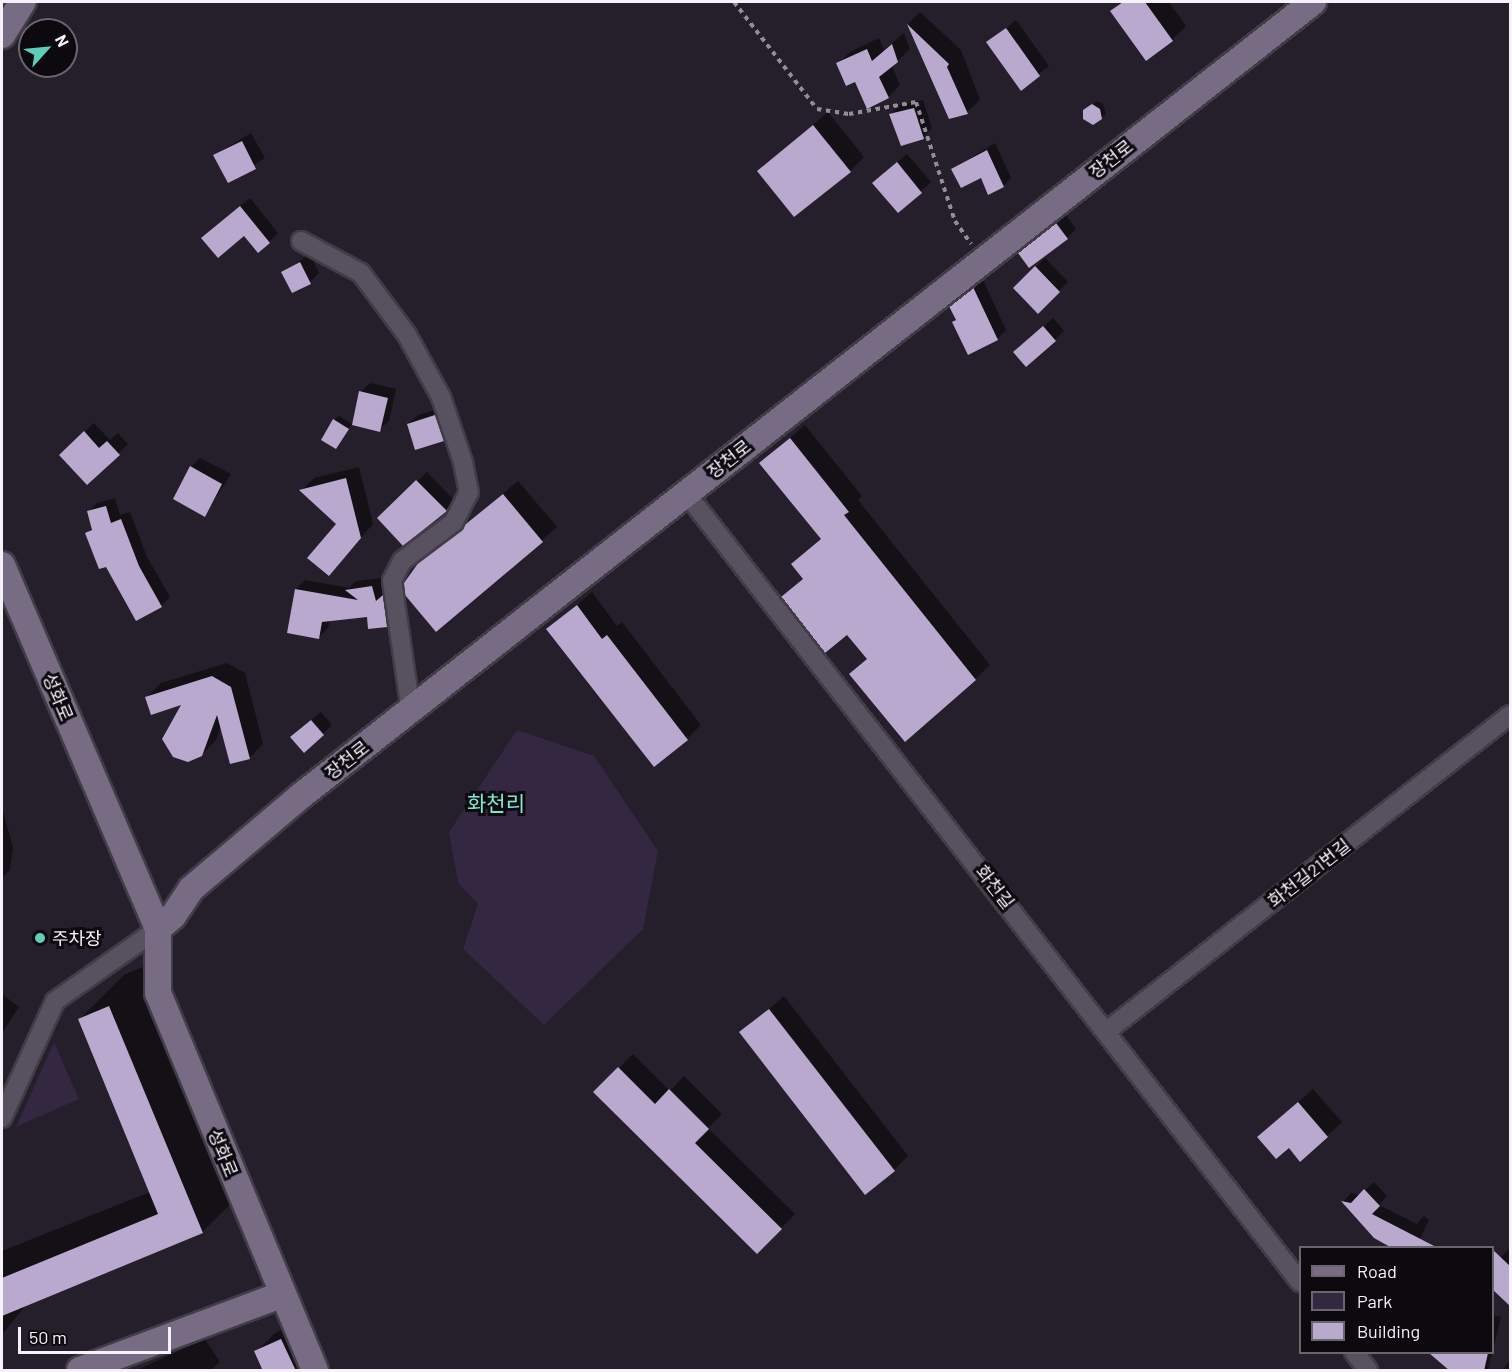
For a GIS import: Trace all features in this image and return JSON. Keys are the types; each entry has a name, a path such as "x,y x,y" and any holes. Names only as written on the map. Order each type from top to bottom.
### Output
{"main road":[{"name":"장천로","path":"158,929 172,916 191,889 302,795 1312,2"},
{"path":"2,35 20,3"},
{"name":"성화로","path":"2,565 158,929 158,993 280,1295 315,1371"},
{"path":"80,1371 280,1295"}],"street":[{"path":"301,241 361,273 394,317 441,397 463,462 469,492 454,522 402,561 392,581 411,711"},
{"name":"화천길","path":"686,493 1107,1031 1299,1281"},
{"name":"화천길21번길","path":"1107,1031 1510,715"},
{"path":"2,1118 55,1001 158,929"},
{"path":"1355,1354 1368,1371"}],"path":[{"path":"734,2 817,109 849,114 916,102 955,221 982,260"}],"green space":[{"path":"517,730 594,756 658,851 643,929 544,1025 463,949 478,904 458,883 449,832"},
{"path":"54,1042 79,1099 16,1127"}],"building":[{"path":"1123,2 1145,2 1173,41 1146,61 1110,11"},
{"path":"907,24 949,64 947,67 968,114 949,119"},
{"path":"1006,28 1040,76 1021,91 986,42"},
{"path":"892,44 898,62 879,77 889,98 867,109 855,82 846,86 836,63 867,49 872,61"},
{"path":"1092,104 1100,109 1102,119 1093,125 1083,119 1083,110"},
{"path":"914,108 924,139 901,146 889,114"},
{"path":"813,125 851,172 794,217 757,171"},
{"path":"242,141 256,169 228,183 213,155"},
{"path":"987,150 1004,187 988,195 981,178 961,188 951,169"},
{"path":"897,162 922,193 898,213 872,183"},
{"path":"240,206 270,243 258,253 244,236 218,258 201,238"},
{"path":"1056,223 1068,239 1029,268 1018,253"},
{"path":"300,262 311,284 292,293 281,272"},
{"path":"1035,266 1060,292 1038,314 1013,288"},
{"path":"973,287 998,340 968,355 952,322 956,320 949,306"},
{"path":"1043,326 1056,341 1026,367 1013,352"},
{"path":"359,391 388,398 380,432 352,425"},
{"path":"435,415 444,441 415,450 407,424"},
{"path":"333,419 349,429 336,449 321,440"},
{"path":"84,431 99,448 107,441 120,455 87,485 59,455"},
{"path":"790,438 849,512 844,515 976,680 905,742 849,674 867,659 847,635 825,653 781,597 803,579 791,564 821,539 759,463"},
{"path":"190,466 222,484 205,517 173,499"},
{"path":"346,478 361,538 329,576 307,558 336,524 299,490"},
{"path":"416,480 447,511 403,546 377,518"},
{"path":"503,494 543,542 436,632 405,595 404,583 419,562"},
{"path":"106,506 111,523 121,519 139,566 162,607 136,621 106,567 99,569 85,533 92,530 87,511"},
{"path":"372,586 376,601 383,595 387,627 368,629 367,617 322,622 319,639 287,633 295,589 358,600 345,590"},
{"path":"577,605 602,639 607,635 688,740 654,767 546,629"},
{"path":"212,676 231,687 250,759 230,764 217,715 202,756 188,762 173,757 162,739 181,705 151,715 145,697"},
{"path":"311,720 324,735 304,753 290,737"},
{"path":"109,1006 203,1233 2,1316 2,1278 158,1214 78,1019"},
{"path":"769,1009 895,1171 865,1195 739,1032"},
{"path":"618,1067 655,1104 669,1089 709,1129 695,1143 782,1229 757,1254 593,1092"},
{"path":"1298,1102 1328,1137 1300,1162 1289,1148 1276,1159 1257,1137"},
{"path":"1364,1189 1380,1206 1372,1214 1434,1246 1388,1246 1374,1238 1341,1201 1351,1203"},
{"path":"1494,1251 1510,1266 1510,1306 1494,1291"},
{"path":"281,1339 296,1371 263,1371 254,1351"},
{"path":"1430,1354 1488,1354 1484,1371 1450,1371"}],"place":[{"name":"주차장","path":"40,938"}],"district":[{"name":"화천리","path":"496,803"}]}
